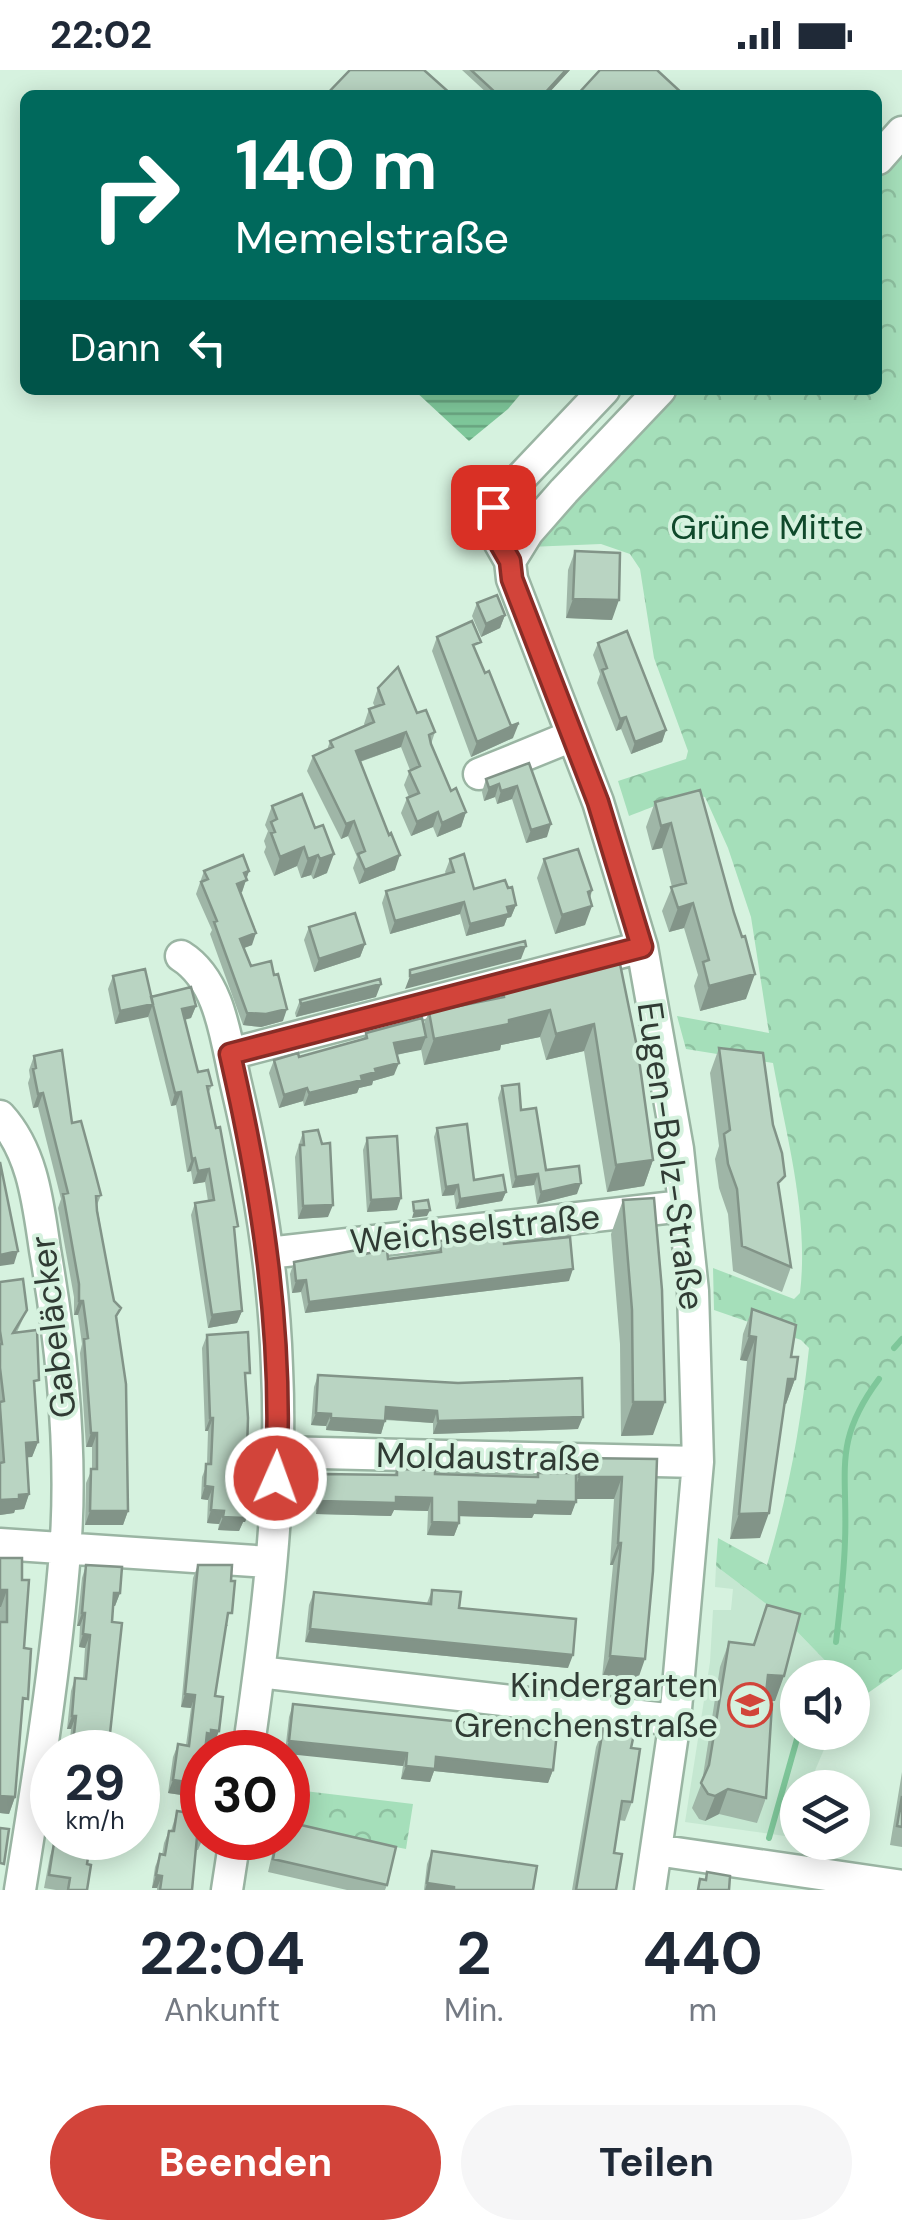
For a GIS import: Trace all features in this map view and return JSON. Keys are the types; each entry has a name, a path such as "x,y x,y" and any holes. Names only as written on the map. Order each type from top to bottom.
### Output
{"street":[{"path":"882,154 902,132"},
{"name":"Eugen-Bolz-Straße","path":"599,395 486,519 510,561 512,579 598,802 642,947 678,1149 693,1291 698,1462 675,1720 650,1890"},
{"path":"510,561 528,532 564,490 655,395"},
{"path":"479,774 572,736"},
{"path":"230,1054 642,947"},
{"path":"181,956 204,974 230,1054 268,1252 278,1368 278,1452 260,1672 251,1730"},
{"name":"Gabeläcker","path":"0,1116 23,1147 37,1200 53,1292 62,1380 66,1549 53,1668 20,1890"},
{"name":"Weichselstraße","path":"268,1252 684,1206"},
{"name":"Moldaustraße","path":"278,1452 698,1462"},
{"path":"0,1544 269,1562"},
{"path":"260,1672 675,1720"},
{"path":"656,1850 902,1886"},
{"path":"226,1890 231,1860"}],"shaded area":[{"path":"419,395 520,395 508,409 469,441"},
{"name":"Kindergarten Grenchenstraße","path":"716,1566 782,1616 825,1660 780,1660 780,1750 824,1750 815,1770 780,1770 780,1835 685,1822 710,1662 713,1610 731,1610 733,1589 715,1587"}],"green space":[{"name":"Grüne Mitte","path":"902,139 902,1669 870,1692 870,1660 825,1660 782,1616 716,1566 718,1538 767,1565 793,1458 809,1348 801,1340 714,1310 713,1268 794,1299 800,1293 799,1206 773,1063 686,1049 677,1016 769,1033 751,917 728,848 705,797 676,799 629,816 618,781 686,759 688,751 654,658 640,569 630,554 601,544 529,547 662,395 882,395 882,161"},
{"path":"310,1792 413,1804 406,1849 310,1830"}],"building":[{"path":"350,70 424,70 446,90 331,90"},
{"path":"471,70 566,70 548,90 493,90"},
{"path":"600,70 657,70 679,90 582,90"},
{"path":"575,551 620,553 619,600 573,599"},
{"path":"497,595 505,615 486,624 477,603"},
{"path":"472,621 481,642 473,645 485,673 489,671 511,726 519,723 477,742 437,637"},
{"path":"627,631 666,730 635,742 626,717 620,719 602,670 607,668 598,643"},
{"path":"398,667 417,713 426,710 435,732 429,735 431,744 451,791 456,788 466,812 442,823 438,812 417,822 407,798 419,793 409,771 420,766 406,732 356,751 400,855 365,870 358,854 365,851 354,821 346,824 313,756 333,747 330,741 374,722 369,709 384,704 378,688"},
{"path":"529,763 551,824 531,830 517,786 501,791 499,784 489,788 486,779"},
{"path":"700,790 755,974 709,986 703,962 709,960 693,903 678,908 671,887 686,883 671,823 661,826 655,802"},
{"path":"302,794 315,828 323,825 334,854 308,859 304,847 280,857 271,833 275,832 271,822 277,819 272,806"},
{"path":"578,849 592,890 588,892 592,906 562,915 544,859"},
{"path":"464,854 474,889 505,880 508,888 512,887 516,905 507,907 509,914 470,924 464,902 395,921 386,891 454,872 450,859"},
{"path":"243,855 249,871 244,873 247,880 237,884 256,933 240,939 251,966 271,961 287,1009 266,1014 247,1013 201,882 208,879 204,871"},
{"path":"355,913 365,944 319,959 309,927"},
{"path":"525,941 526,946 410,976 410,970"},
{"path":"619,959 638,1052 653,1160 616,1165 594,1024 556,1034 550,1010 509,1020 509,1024 434,1039 429,1012 504,997 503,992 540,983 538,976"},
{"path":"145,969 153,1004 120,1011 113,976"},
{"path":"380,979 381,984 301,1004 300,1000"},
{"path":"191,987 196,1006 182,1009 198,1072 208,1070 212,1085 207,1086 216,1128 220,1127 238,1226 234,1227 242,1311 212,1315 195,1203 214,1200 209,1169 198,1171 195,1158 192,1159 181,1092 175,1093 151,997"},
{"path":"422,1018 426,1037 394,1043 399,1063 375,1069 376,1072 361,1076 362,1080 284,1095 274,1060 367,1038 366,1033"},
{"path":"719,1048 763,1053 773,1125 782,1153 785,1176 778,1183 791,1267 742,1246 737,1189 728,1164 724,1134 730,1130"},
{"path":"62,1050 72,1123 81,1121 95,1172 101,1195 96,1196 97,1211 112,1291 121,1308 116,1316 126,1384 128,1511 90,1511 91,1469 97,1469 97,1433 91,1433 84,1339 88,1338 63,1194 68,1193 43,1093 38,1094 33,1069 34,1056"},
{"path":"519,1084 521,1110 536,1108 546,1170 579,1166 581,1183 541,1192 538,1174 516,1177 502,1086"},
{"path":"467,1124 474,1180 503,1175 506,1192 460,1199 458,1185 446,1187 437,1128"},
{"path":"318,1130 322,1144 330,1143 333,1205 303,1206 300,1145 304,1145 303,1132"},
{"path":"397,1136 401,1198 371,1200 367,1138"},
{"path":"0,1162 18,1251 0,1255"},
{"path":"654,1198 662,1290 665,1402 633,1402 632,1310 623,1200"},
{"path":"428,1200 430,1210 414,1211 413,1202"},
{"path":"503,1236 504,1244 570,1237 573,1269 309,1302 306,1280 296,1281 294,1262 357,1250 358,1255 387,1250 388,1259 441,1252 440,1241"},
{"path":"23,1279 27,1310 13,1333 37,1330 39,1380 34,1381 38,1442 26,1443 29,1494 0,1500 0,1463 4,1462 0,1402 4,1401 0,1282"},
{"path":"752,1309 796,1325 791,1357 798,1357 795,1379 788,1379 769,1513 739,1514 756,1337 749,1336"},
{"path":"248,1332 246,1494 251,1494 250,1509 244,1509 244,1518 223,1517 224,1511 211,1510 213,1487 205,1486 206,1464 211,1464 213,1418 207,1335"},
{"path":"318,1375 458,1383 582,1378 583,1417 438,1421 437,1411 386,1407 385,1421 331,1418 331,1414 316,1413"},
{"path":"579,1458 657,1459 645,1659 610,1656 621,1543 622,1477 579,1477"},
{"path":"397,1469 538,1477 538,1473 576,1473 576,1502 459,1502 459,1523 432,1522 432,1498 396,1497 396,1503 321,1501 322,1474 397,1475"},
{"path":"0,1558 22,1558 22,1580 29,1580 24,1648 31,1649 28,1699 23,1698 15,1797 0,1796 0,1622 7,1622 7,1590 0,1590"},
{"path":"86,1565 122,1567 120,1593 114,1593 112,1622 122,1623 110,1730 74,1730 75,1678 86,1679 90,1635 83,1634"},
{"path":"198,1565 232,1565 232,1613 228,1613 215,1696 223,1697 219,1730 191,1730 195,1695 185,1694"},
{"path":"432,1590 461,1592 459,1608 576,1619 573,1655 310,1629 314,1592 431,1604"},
{"path":"767,1605 800,1614 788,1660 780,1660 780,1676 768,1675 765,1703 772,1704 766,1798 728,1789 715,1796 708,1794 701,1783 709,1765 729,1642 754,1645"},
{"path":"293,1704 557,1732 553,1770 436,1757 435,1769 406,1766 407,1753 310,1743 310,1730 290,1730"},
{"path":"603,1729 634,1734 631,1748 640,1749 632,1802 622,1801 614,1853 622,1854 616,1890 576,1890"},
{"path":"180,1744 180,1781 173,1780"},
{"path":"902,1796 902,1827 897,1826"},
{"path":"177,1811 180,1811 180,1860 195,1860 192,1890 160,1890 162,1876 156,1875 160,1854 165,1855 169,1831 174,1831"},
{"path":"310,1827 396,1847 387,1885 277,1860 310,1860"},
{"path":"0,1828 9,1829 4,1864 0,1863"},
{"path":"432,1851 537,1866 533,1890 454,1890 427,1883"},
{"path":"51,1860 88,1860 91,1865 87,1890 68,1890 70,1878 49,1875"},
{"path":"707,1872 730,1876 729,1890 698,1890 700,1879 706,1880"}],"waterway":[{"path":"894,1348 902,1339"},
{"path":"836,1642 844,1566 848,1439 864,1401 879,1379"},
{"path":"769,1838 794,1750"}],"place":[{"name":"Kindergarten Grenchenstraße","path":"750,1705"}],"route":[{"path":"276,1478 278,1368 268,1252 230,1054 642,947 598,802 512,579 510,561 486,519 493,507"}]}
